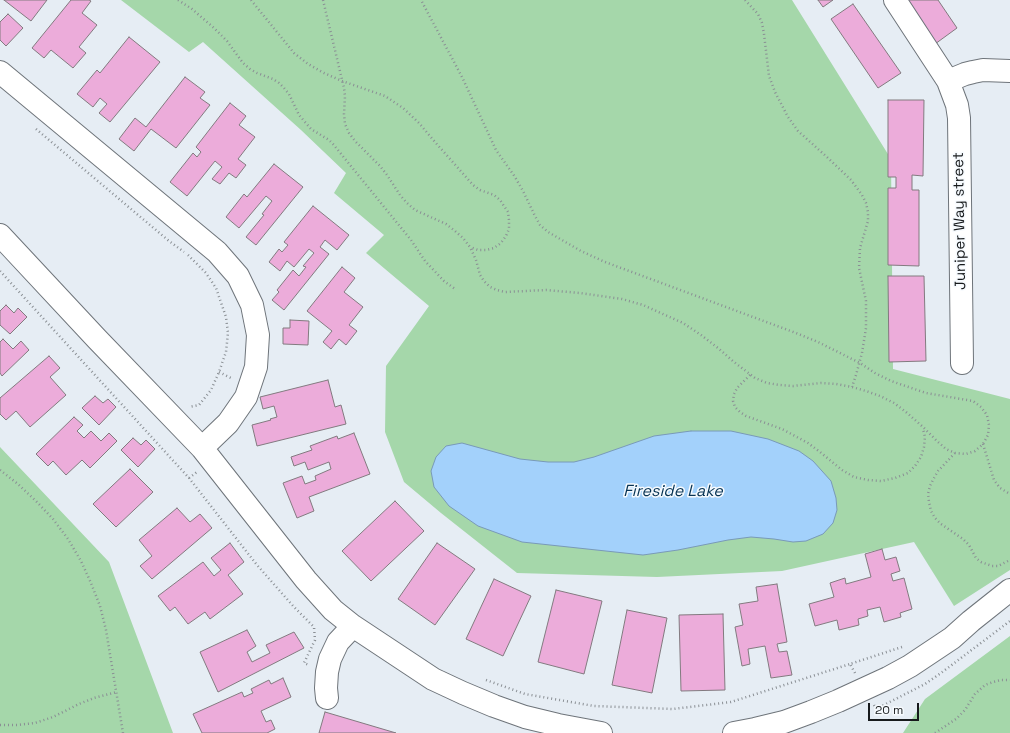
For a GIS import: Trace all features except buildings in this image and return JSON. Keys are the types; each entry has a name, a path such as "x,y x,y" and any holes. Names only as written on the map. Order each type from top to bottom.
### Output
{"street":[{"name":"Juniper Way street","path":"895,0 948,81 957,105 959,118 962,363"},
{"path":"948,81 965,74 982,70 1010,71"},
{"path":"0,72 217,252 238,276 252,305 258,336 256,367 246,397 228,423 202,448"},
{"path":"0,235 202,448 306,580 333,610 353,626 433,679 463,694 526,717 601,733"},
{"path":"734,733 756,731 790,719 838,701 888,678 910,666 952,638 1010,590"},
{"path":"327,698 327,672 330,659 338,642 353,626"}],"path":[{"path":"178,0 192,8 214,28 243,63 250,69 279,83 284,88 289,94 299,115 311,128 333,144 411,240 425,261 444,281 455,289"},
{"path":"251,0 294,52 308,64 342,81 385,96 403,108 419,123 473,185 480,190 494,195 500,200 509,216 509,229 506,236 501,243 494,248 478,250 470,247"},
{"path":"324,0 345,96 345,124 349,133 380,166 407,203 416,210 446,224 463,238 470,247 480,274 490,287 505,292 546,290 622,299 676,320 701,335 750,375 767,383 793,386 821,383 852,387 880,396 894,403 923,427 938,442 955,453 966,454 975,451 983,444 989,430 987,415 981,407 973,401 926,393 891,381 860,363 818,342 604,262 548,232 540,225 534,216 515,177 496,150 462,76 421,0"},
{"path":"745,0 758,14 762,23 769,76 788,118 798,131 851,180 866,203 868,221 860,248 859,268 866,301 867,315 860,363 852,387"},
{"path":"30,125 169,241 187,254 206,273 216,288 226,317 228,333 226,352 211,390 198,405 187,407"},
{"path":"0,271 190,478 257,565 294,607 310,622 314,627 315,640 304,663 327,672"},
{"path":"750,375 737,388 734,394 733,401 735,407 740,412 746,416 782,429 795,436 854,477 881,481 908,473 921,457 925,437 923,427"},
{"path":"983,444 994,480 1000,488 1010,494"},
{"path":"955,453 938,471 930,486 928,494 931,511 941,524 963,539 976,558 981,562 992,566 998,566 1010,560"},
{"path":"0,470 18,484 53,519 68,539 91,583 100,606 106,630 123,733"},
{"path":"481,678 525,694 594,706 673,708 731,702 850,664"},
{"path":"935,733 956,719 965,710 976,694 985,686 1001,680 1010,680"},
{"path":"0,725 17,725 54,717 79,704 116,692"}],"green space":[{"path":"121,0 792,0 891,159 893,369 1010,399 1010,570 954,606 914,542 782,571 657,577 517,573 404,482 385,432 386,366 429,306 366,253 384,235 334,193 346,173 301,130 203,42 189,52"},
{"path":"0,447 109,562 173,733 0,733"},
{"path":"1010,636 1010,733 903,733 925,699"}],"water":[{"name":"Fireside Lake","path":"691,431 731,431 768,439 799,451 813,461 831,481 836,498 837,510 833,523 823,534 806,541 793,542 751,537 643,555 522,542 478,526 449,506 434,487 431,471 436,457 446,446 462,443 520,459 548,462 574,462 594,457 654,436"}]}
